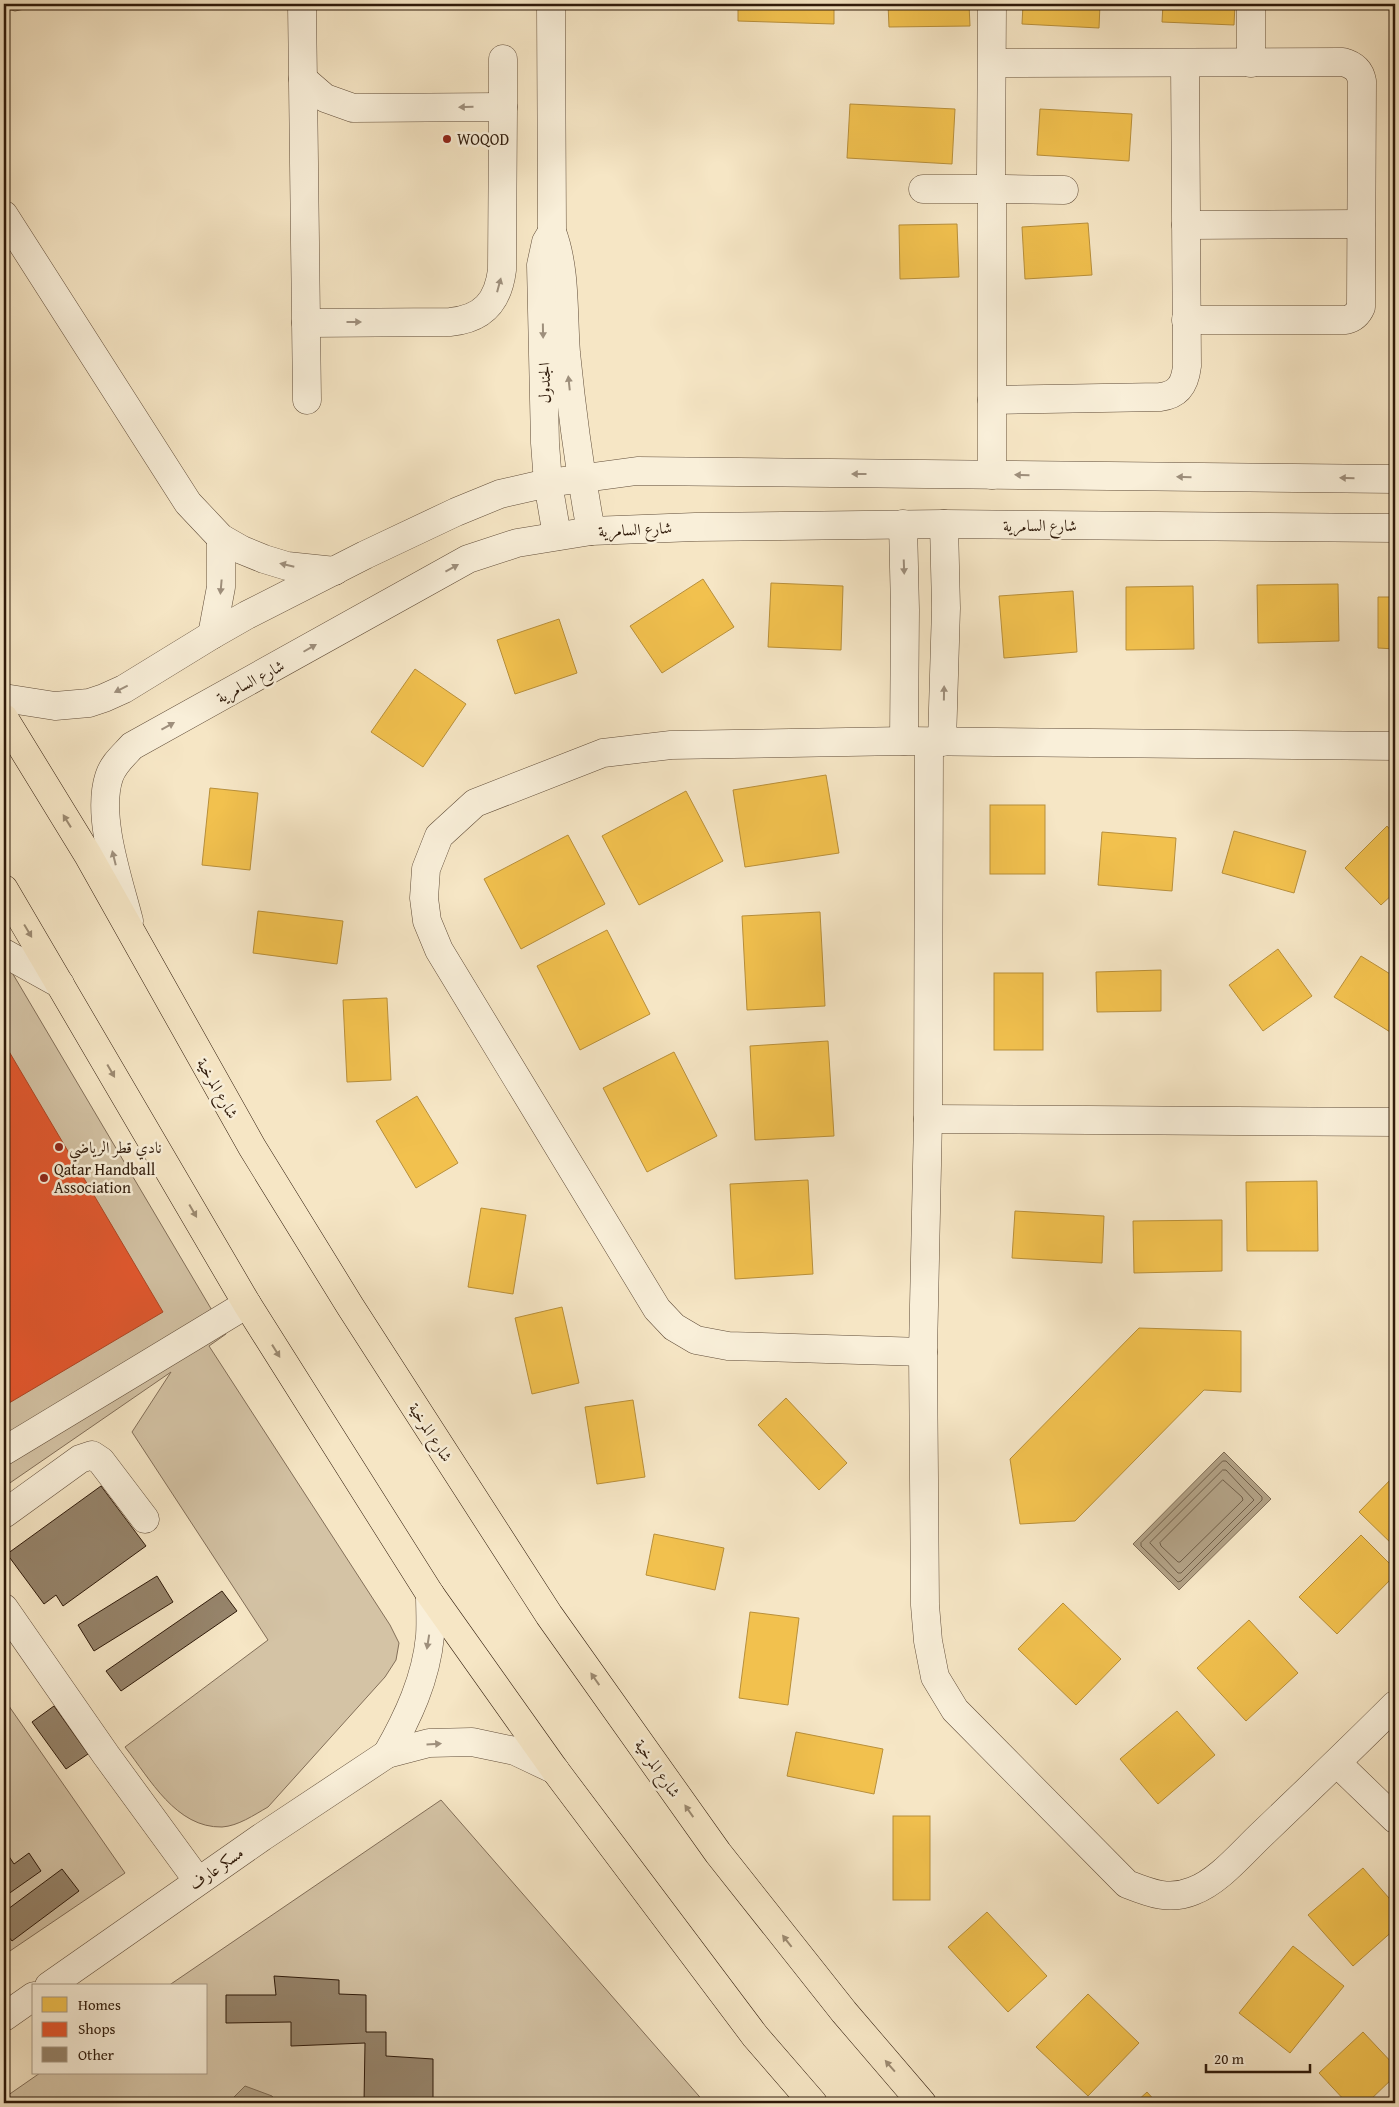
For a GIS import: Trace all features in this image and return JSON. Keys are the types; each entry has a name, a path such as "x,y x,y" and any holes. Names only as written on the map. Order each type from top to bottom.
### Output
{"highway":[{"name":"شارع المرخية","path":"4,718 88,856 257,1156 350,1306 549,1615 718,1853 844,2012 922,2103"},
{"path":"4,889 247,1304 430,1594 555,1770 755,2036 813,2103"}],"street":[{"path":"302,4 307,400"},
{"name":"الجندول","path":"551,4 552,232 561,266 569,380 591,531"},
{"path":"992,4 992,475"},
{"path":"1250,63 1251,4"},
{"path":"306,323 463,321 485,309 494,298 500,284 502,270 503,59"},
{"path":"993,63 1343,62 1354,66 1358,70 1362,81 1361,307 1359,312 1351,319 1346,320 1186,320"},
{"path":"992,400 1168,396 1181,388 1187,366 1184,63"},
{"path":"302,79 325,98 353,108 503,107"},
{"path":"923,189 1064,190"},
{"path":"4,215 188,503 221,538 264,559 287,566 335,571"},
{"path":"1186,225 1361,224"},
{"name":"الجندول","path":"552,232 546,242 541,265 545,443 548,483 557,536"},
{"path":"4,698 55,706 89,703 124,688 212,635 365,555 491,498 548,483 637,471 1395,478"},
{"path":"903,524 905,610 925,741 928,1119 923,1352 925,1604 928,1640 935,1677 955,1710 1127,1884 1157,1896 1172,1897 1194,1891 1221,1873 1395,1705"},
{"path":"925,741 946,608 944,524"},
{"name":"شارع السامرية","path":"134,940 108,835 104,798 109,776 116,764 132,746 468,559 517,543 591,531 695,527 944,524 1395,528"},
{"path":"212,635 221,587 221,538"},
{"path":"923,1352 728,1346 696,1340 674,1327 657,1310 439,950 427,921 424,898 426,869 439,836 475,803 604,753 670,745 925,741 1395,746"},
{"path":"4,953 60,984"},
{"path":"928,1119 1395,1122"},
{"path":"4,1451 247,1304"},
{"path":"4,1514 80,1459 92,1455 101,1461 144,1519"},
{"name":"مسكر عارف","path":"387,1754 408,1717 422,1677 430,1636 430,1594"},
{"path":"4,1608 106,1756 198,1881"},
{"name":"مسكر عارف","path":"51,1984 198,1881 387,1754 429,1744 472,1742 515,1752 555,1770"},
{"path":"1337,1763 1395,1818"},
{"path":"4,2017 32,1997"}],"shaded area":[{"path":"4,4 31,4 29,8 15,11 4,8"},
{"path":"4,959 226,1334 209,1346 390,1625 399,1643 396,1660 385,1677 268,1807 234,1825 222,1827 206,1825 178,1811 155,1787 125,1747 268,1640 132,1432 171,1372 4,1487"},
{"path":"4,1699 125,1873 4,1955"},
{"path":"441,1800 705,2103 4,2103 4,2098 39,2074 208,2074 208,1984 171,1984"}],"water":[{"path":"1224,1452 1271,1499 1179,1590 1133,1544"},
{"path":"245,2086 272,2096 278,2103 225,2103 229,2102"}],"building: Homes":[{"path":"738,4 834,4 834,24 738,21"},
{"path":"888,4 969,4 970,26 889,27"},
{"path":"1023,4 1100,4 1099,28 1022,24"},
{"path":"1163,4 1235,4 1234,25 1162,22"},
{"path":"850,104 955,109 952,164 847,158"},
{"path":"1040,109 1132,114 1129,161 1037,155"},
{"path":"1088,223 1092,275 1025,279 1022,227"},
{"path":"957,224 959,277 900,279 899,225"},
{"path":"703,579 734,627 662,673 630,626"},
{"path":"771,583 843,586 841,650 768,647"},
{"path":"1338,584 1339,641 1258,643 1257,585"},
{"path":"1193,586 1194,649 1126,650 1126,587"},
{"path":"1073,591 1077,652 1004,658 999,596"},
{"path":"1378,597 1395,597 1395,649 1378,648"},
{"path":"559,619 577,673 515,694 497,640"},
{"path":"415,669 466,704 423,767 371,732"},
{"path":"826,775 839,853 745,867 733,790"},
{"path":"210,788 258,793 250,870 202,865"},
{"path":"686,791 723,861 639,905 602,836"},
{"path":"990,805 1045,805 1045,874 990,874"},
{"path":"1387,826 1395,835 1395,892 1381,905 1345,868"},
{"path":"1234,831 1306,851 1294,893 1222,873"},
{"path":"1102,832 1176,838 1172,891 1098,885"},
{"path":"568,835 605,904 521,949 484,879"},
{"path":"258,911 343,921 337,964 253,953"},
{"path":"820,912 825,1006 747,1010 742,916"},
{"path":"607,930 650,1014 580,1050 537,966"},
{"path":"1278,949 1312,996 1263,1031 1229,985"},
{"path":"1361,956 1395,977 1395,1035 1334,997"},
{"path":"1161,970 1161,1011 1097,1012 1096,972"},
{"path":"994,973 1043,973 1043,1050 994,1050"},
{"path":"387,998 391,1080 347,1082 343,1000"},
{"path":"828,1041 834,1136 755,1140 750,1046"},
{"path":"674,1052 717,1136 647,1172 603,1088"},
{"path":"417,1096 458,1163 416,1188 376,1121"},
{"path":"808,1180 813,1274 735,1279 730,1184"},
{"path":"1317,1181 1318,1251 1247,1251 1246,1182"},
{"path":"481,1208 526,1215 513,1294 468,1287"},
{"path":"1015,1211 1104,1216 1102,1263 1012,1258"},
{"path":"1222,1220 1222,1271 1134,1273 1133,1221"},
{"path":"562,1307 579,1383 532,1394 515,1318"},
{"path":"1139,1328 1241,1331 1241,1392 1204,1390 1075,1521 1020,1524 1010,1459"},
{"path":"786,1398 847,1463 819,1490 758,1425"},
{"path":"633,1400 645,1477 597,1484 585,1407"},
{"path":"1395,1475 1395,1547 1359,1512"},
{"path":"654,1534 724,1548 715,1590 646,1575"},
{"path":"1361,1535 1395,1569 1395,1575 1337,1634 1299,1597"},
{"path":"1063,1603 1121,1659 1076,1705 1018,1649"},
{"path":"750,1612 799,1618 788,1705 739,1698"},
{"path":"1249,1620 1298,1673 1246,1721 1197,1668"},
{"path":"1177,1711 1215,1755 1158,1804 1120,1759"},
{"path":"796,1732 883,1749 874,1794 787,1776"},
{"path":"893,1816 930,1816 930,1900 893,1900"},
{"path":"1363,1868 1395,1905 1395,1929 1353,1966 1308,1915"},
{"path":"987,1912 1047,1976 1008,2012 948,1947"},
{"path":"1293,1946 1344,1986 1290,2053 1239,2013"},
{"path":"1088,1994 1139,2043 1088,2096 1036,2047"},
{"path":"1363,2032 1395,2066 1395,2076 1367,2103 1347,2103 1319,2073"},
{"path":"1147,2092 1157,2103 1135,2103"}],"building: Shops":[{"name":"Qatar Handball Association","path":"4,1043 163,1312 4,1406"}],"building: Other":[{"path":"101,1486 146,1546 63,1606 56,1595 44,1604 7,1554"},
{"path":"157,1576 173,1602 94,1651 78,1625"},
{"path":"222,1591 237,1611 121,1691 106,1671"},
{"path":"54,1706 88,1754 66,1769 32,1722"},
{"path":"4,1849 14,1864 29,1853 41,1871 4,1897"},
{"path":"62,1869 79,1891 12,1941 4,1931 4,1912"},
{"path":"274,1976 339,1980 339,1994 366,1995 366,2032 386,2032 386,2056 433,2059 433,2103 364,2103 365,2043 291,2046 291,2022 226,2023 226,1995 276,1995"}],"place":[{"name":"WOQOD","path":"447,139"},
{"name":"نادي قطر الرياضي","path":"59,1147"},
{"name":"Qatar Handball Association","path":"44,1178"}]}
